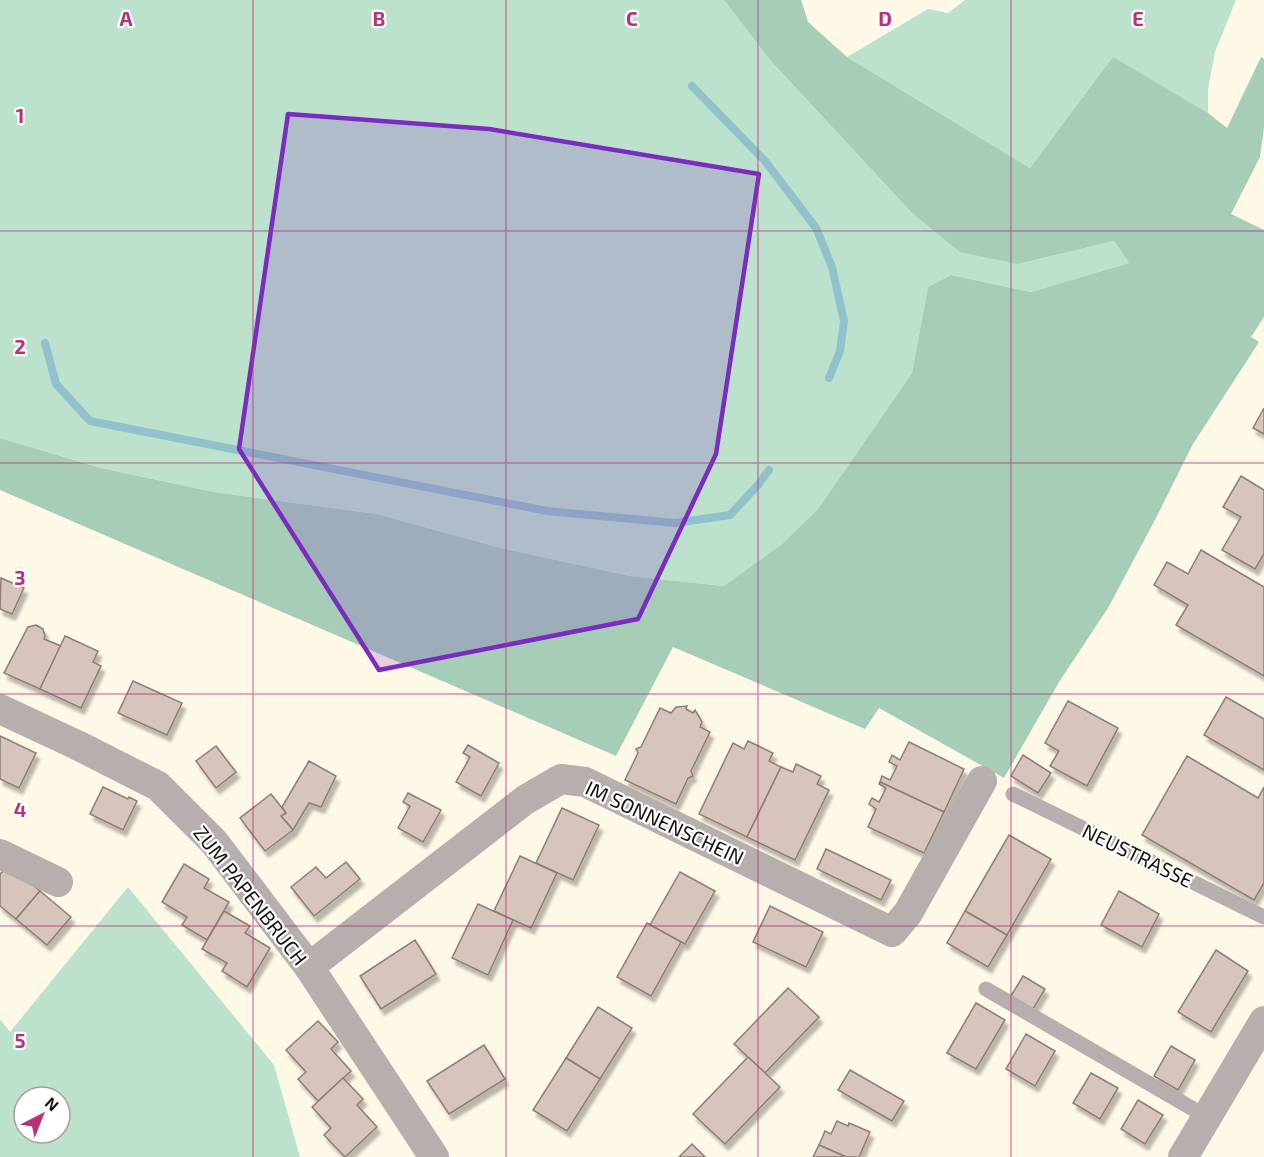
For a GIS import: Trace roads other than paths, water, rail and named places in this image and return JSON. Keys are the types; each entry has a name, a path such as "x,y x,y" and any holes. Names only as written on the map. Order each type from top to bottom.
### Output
{"street":[{"name":"ZUM PAPENBRUCH","path":"0,709 158,786 214,842 309,967 434,1157"},
{"name":"IM SONNENSCHEIN","path":"309,967 525,800 561,779 585,782 892,932 909,913 982,781"},
{"path":"0,854 58,882"},
{"path":"1183,1157 1264,1021"}],"lane":[{"name":"NEUSTRASSE","path":"1013,794 1264,916"},
{"path":"986,989 1207,1117"}],"waterway":[{"path":"692,86 765,161 816,228 832,267 844,321 840,351 829,378"},
{"path":"45,343 56,384 90,421 547,511 675,523 730,515 769,470"}]}
